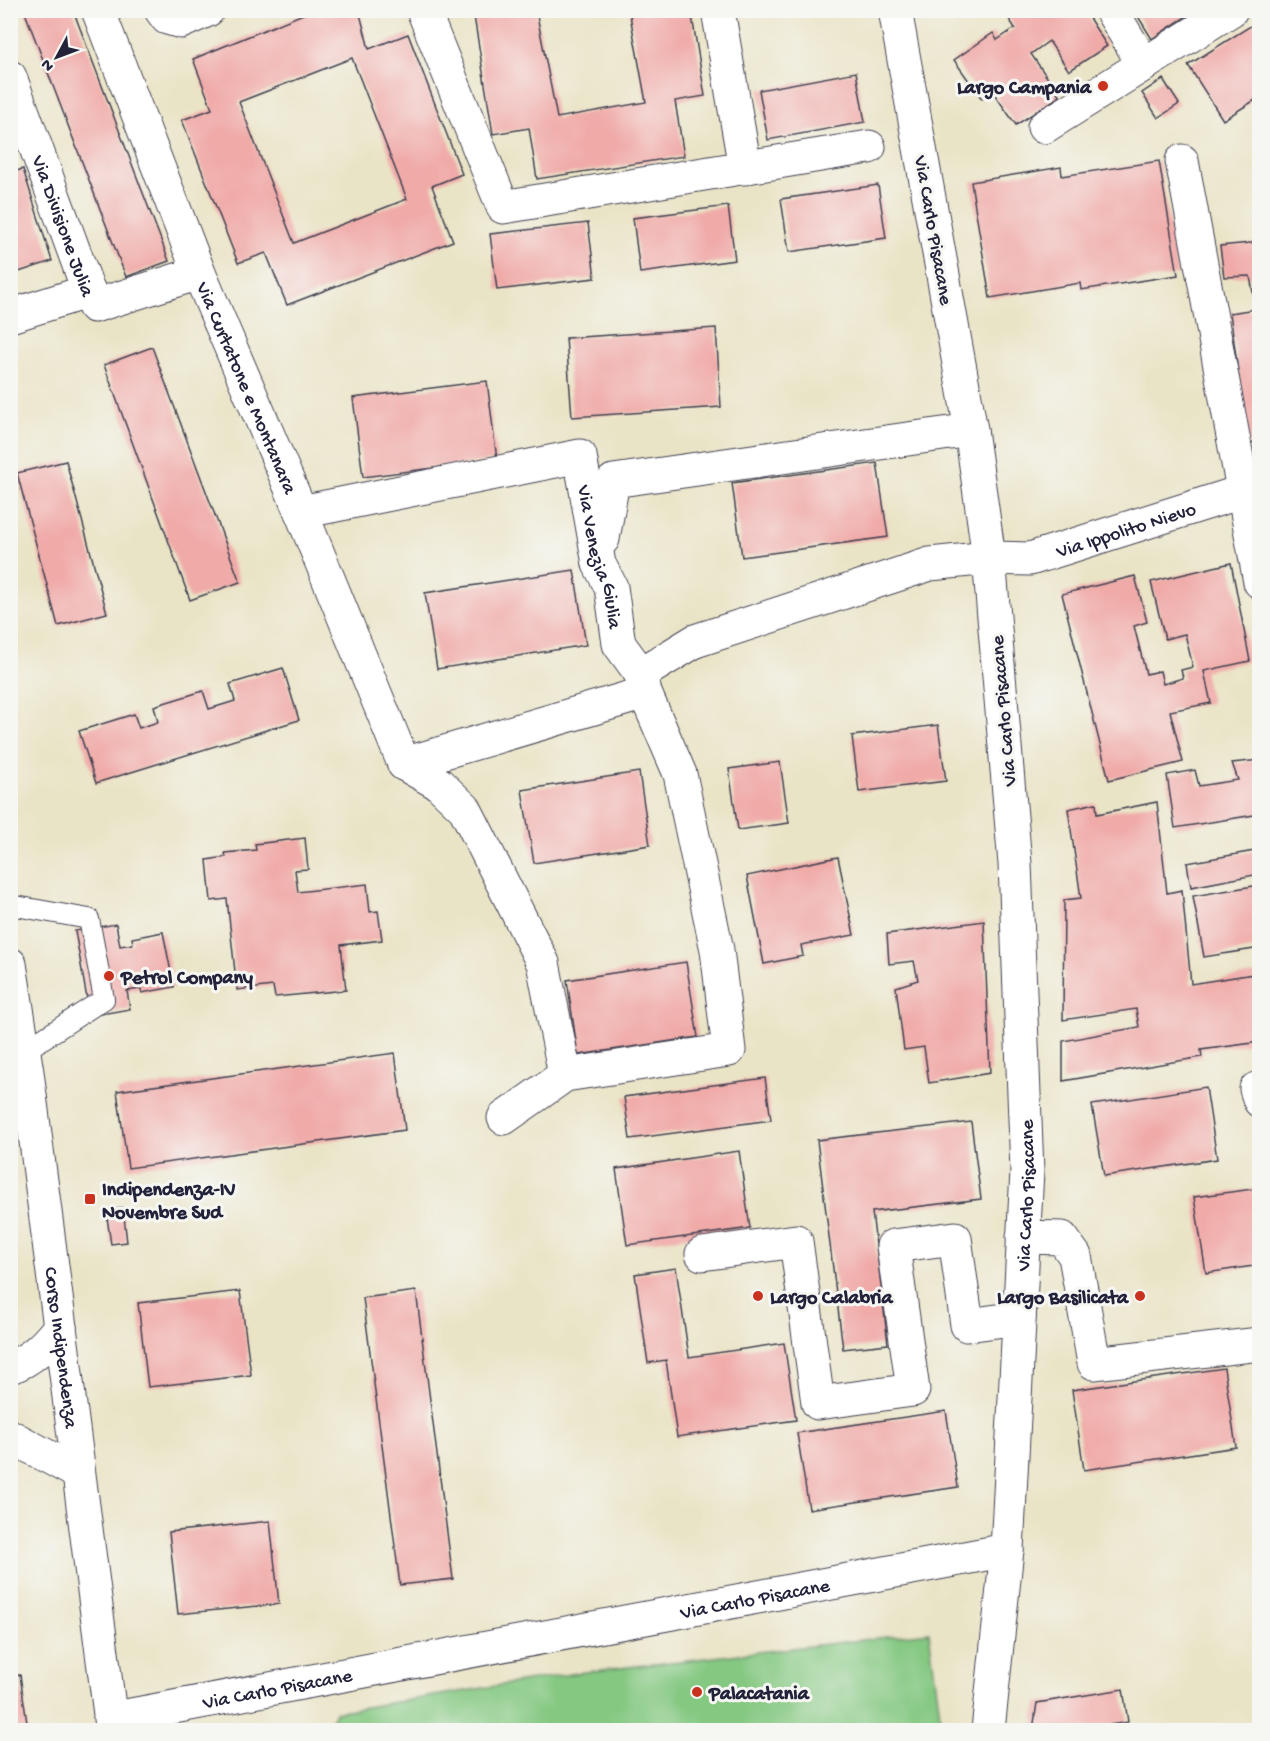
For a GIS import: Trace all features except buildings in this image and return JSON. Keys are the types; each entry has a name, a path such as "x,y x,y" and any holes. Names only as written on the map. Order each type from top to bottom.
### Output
{"street":[{"name":"Via Curtatone e Montanara","path":"98,10 199,273 301,512 404,764"},
{"path":"161,10 167,18 181,22 208,10"},
{"path":"423,10 503,207 869,147"},
{"path":"718,10 745,168"},
{"name":"Via Carlo Pisacane","path":"111,1725 1007,1550 1026,1171 1015,864 989,558 971,430 895,10"},
{"path":"1111,10 1144,65"},
{"path":"1044,127 1231,10"},
{"name":"Via Divisione Julia","path":"10,77 19,124 91,298"},
{"path":"1182,161 1251,489 1260,582"},
{"path":"10,316 199,273"},
{"path":"599,564 613,481 971,430"},
{"name":"Via Venezia Giulia","path":"301,512 580,456 599,564 611,587 619,644 643,683 680,774 717,950 729,1050 565,1075"},
{"name":"Via Ippolito Nievo","path":"989,558 1030,559 1251,489"},
{"path":"404,764 643,683 694,641 930,564 989,558"},
{"path":"404,764 439,784 465,809 543,963 565,1075 504,1118"},
{"name":"Corso Indipendenza","path":"10,964 24,1051 111,1725"},
{"path":"1023,1237 1062,1238 1075,1256 1094,1364 1260,1344"},
{"path":"702,1254 796,1241 818,1403 913,1390 893,1246 955,1238 967,1325 1019,1318"},
{"path":"10,1366 22,1363 43,1347 60,1327"},
{"path":"10,1436 78,1473"},
{"path":"988,1731 1007,1550"}],"lane":[{"path":"10,905 89,919 104,999 24,1051"}],"green space":[{"name":"Palacatania","path":"929,1632 942,1730 327,1730 335,1712 577,1673"}],"place":[{"name":"Largo Campania","path":"1103,86"},
{"name":"Petrol Company","path":"109,976"},
{"name":"Indipendenza-IV Novembre Sud","path":"90,1199"},
{"name":"Largo Calabria","path":"758,1296"},
{"name":"Largo Basilicata","path":"1140,1296"},
{"name":"Palacatania","path":"697,1692"}]}
